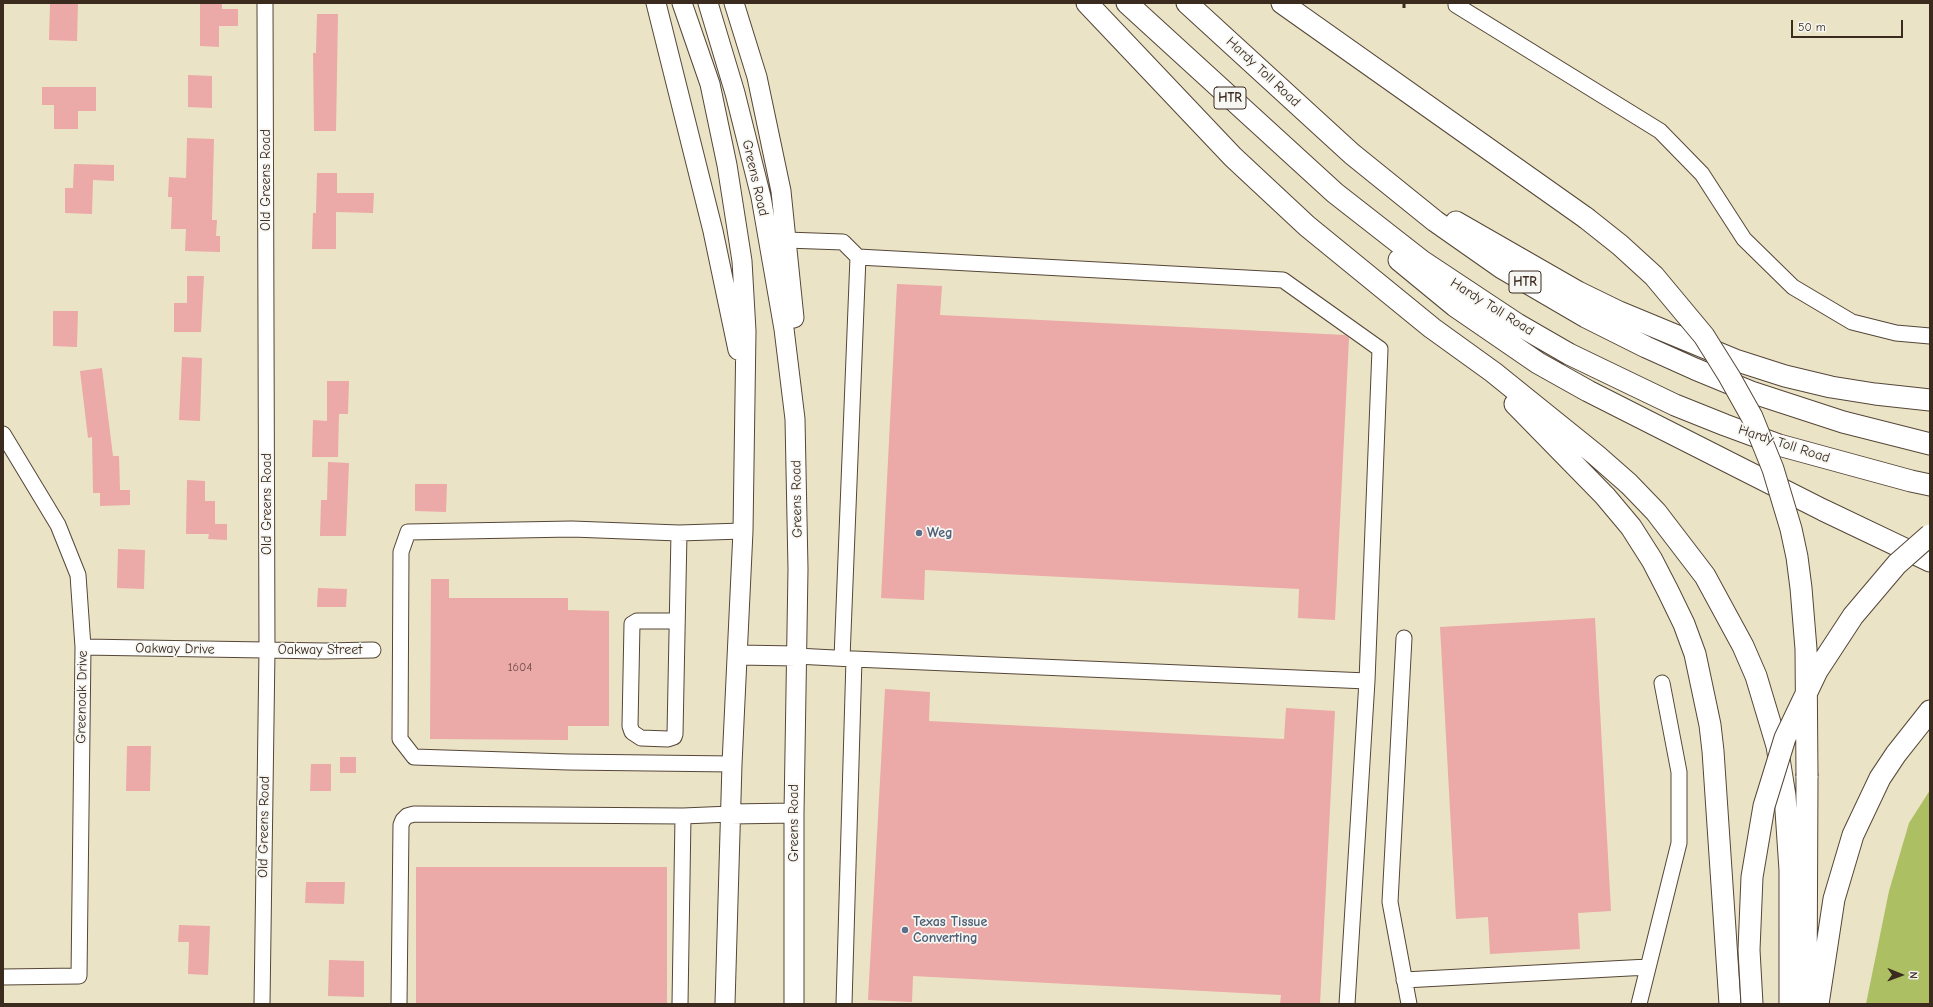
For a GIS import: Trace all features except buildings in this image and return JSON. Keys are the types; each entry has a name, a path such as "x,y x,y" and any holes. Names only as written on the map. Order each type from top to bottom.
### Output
{"highway":[{"path":"1087,3 1199,122 1272,195 1340,254 1432,328 1499,377 1596,455 1629,484 1656,512 1705,576 1743,646 1756,676 1777,746 1785,796 1790,870 1808,992"},
{"name":"Hardy Toll Road","path":"1127,3 1335,193 1422,261 1517,324 1570,354 1675,405 1779,445 1930,485"},
{"name":"Hardy Toll Road","path":"1187,3 1346,149 1435,221 1502,268 1586,317 1646,347 1751,392 1843,422 1930,444"},
{"path":"1282,3 1586,218 1620,244 1654,276 1704,336 1752,417 1774,469 1791,529 1801,588 1806,649 1808,992"},
{"path":"1385,181 1578,292 1619,312 1735,360 1785,376 1831,387 1875,394 1930,400"},
{"path":"1335,193 1380,243 1414,273 1467,315 1538,363 1588,391 1823,510 1930,561"},
{"path":"1432,328 1512,401 1605,496 1631,527 1652,560 1684,624 1695,654 1710,725 1730,1004"},
{"path":"1752,1004 1749,950 1752,877 1764,806 1785,738 1817,670 1853,616 1897,564 1930,535"},
{"path":"1790,1004 1808,992 1853,835 1880,778 1896,754 1930,710"}],"main road":[{"path":"656,3 713,231 746,391"},
{"name":"Greens Road","path":"682,3 710,84 727,165 742,261 746,331 743,531 732,764 725,1004"},
{"name":"Greens Road","path":"708,3 735,93 761,197 784,329 795,419 798,569 794,813 794,1004"},
{"path":"734,3 757,77 782,191 794,324 795,419"},
{"path":"738,654 796,656"},
{"path":"731,814 794,813"}],"street":[{"name":"Old Greens Road","path":"262,1004 267,650 265,3"},
{"path":"1456,3 1456,5 1660,131 1702,174 1744,239 1792,287 1852,322 1896,333 1930,336"},
{"path":"786,240 843,242 858,257 1283,280 1380,349 1366,681 1347,1004"},
{"path":"844,1004 848,658 858,257"},
{"name":"Greenoak Drive","path":"3,434 58,525 78,575 83,647 79,976 3,977"},
{"path":"732,764 568,762 414,757 400,739 401,552 408,532 572,529 679,533 743,531"},
{"path":"677,621 637,621 632,624 630,726 632,732 641,738 668,739 674,737 675,734 679,533"},
{"path":"1404,638 1390,902 1408,1004"},
{"name":"Oakway Drive","path":"83,647 267,650"},
{"name":"Oakway Street","path":"267,650 374,650"},
{"path":"796,656 1366,681"},
{"path":"1639,1004 1679,843 1680,772 1662,683"},
{"path":"399,1004 402,825 403,820 407,816 422,814 683,816 731,814"},
{"path":"680,1004 683,816"},
{"path":"1404,980 1648,968"}],"green space":[{"path":"1930,790 1930,1004 1866,1004 1889,891 1909,823"}],"railway":[{"path":"1404,3 1404,8"}],"place":[{"name":"Weg","path":"919,533"},
{"name":"Texas Tissue Converting","path":"905,930"}]}
